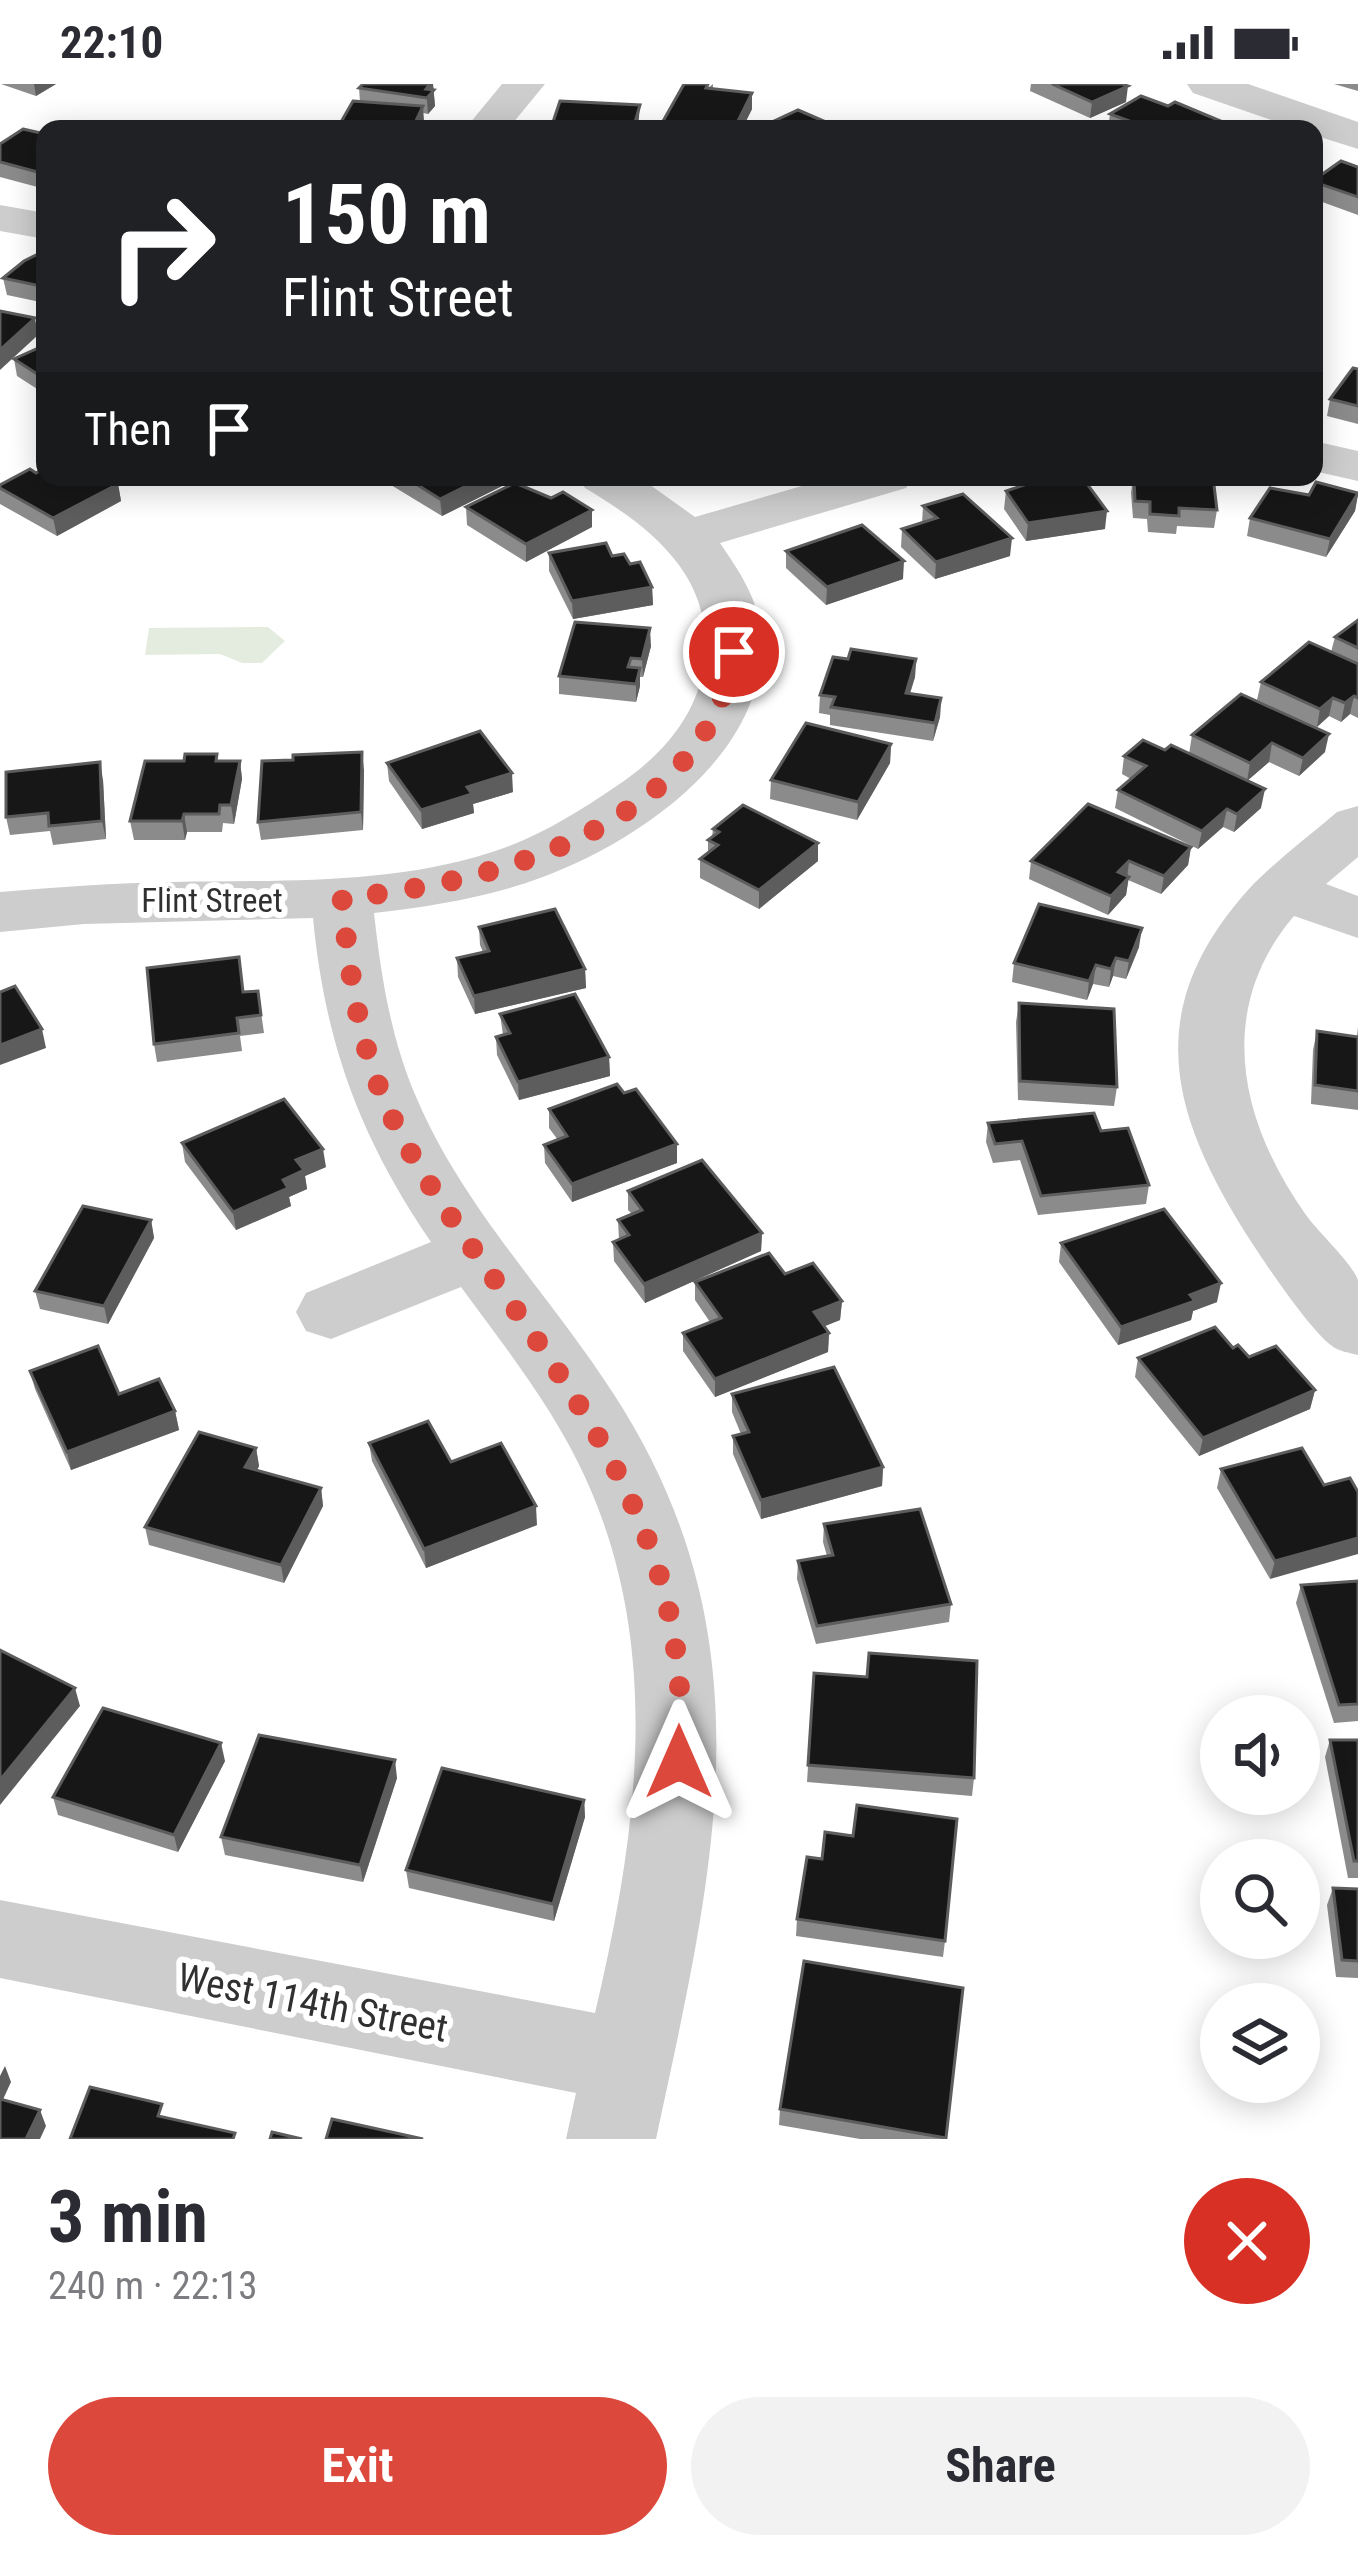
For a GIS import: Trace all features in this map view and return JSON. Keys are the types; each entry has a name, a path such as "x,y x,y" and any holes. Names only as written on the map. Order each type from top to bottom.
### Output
{"street":[{"path":"494,120 524,84"},
{"path":"1208,84 1312,120"},
{"path":"1323,124 1358,136"},
{"path":"1323,457 1358,466"},
{"name":"Flint Street","path":"0,912 94,900 342,898 458,882 541,855 613,819 669,775 710,727 730,677 734,652 728,601 718,578 688,536 619,486"},
{"path":"688,536 857,486"},
{"path":"1358,825 1285,891 1242,941 1216,1000 1209,1065 1214,1100 1239,1172 1260,1209 1358,1328"},
{"path":"1285,891 1358,918"},
{"path":"342,898 352,992 386,1102 425,1177 605,1442 645,1528 671,1623 682,1726 674,1836 619,2100"},
{"path":"331,1312 476,1252"},
{"name":"West 114th Street","path":"0,1939 619,2100"}],"shaded area":[{"path":"268,627 285,641 262,663 242,663 220,654 145,655 149,628"}],"building":[{"path":"363,84 430,84 426,89 434,90 427,98 359,88"},
{"path":"684,84 752,93 738,120 664,120"},
{"path":"1052,84 1122,84 1128,86 1092,102"},
{"path":"1141,96 1168,106 1175,102 1218,120 1126,120 1110,114"},
{"path":"353,101 423,106 416,120 342,120"},
{"path":"560,101 640,105 636,120 554,120"},
{"path":"798,110 821,120 776,120"},
{"path":"23,129 36,132 36,172 0,162 0,144"},
{"path":"1341,161 1358,167 1358,197 1323,185 1323,174"},
{"path":"36,255 36,285 3,278"},
{"path":"0,311 35,318 0,350"},
{"path":"36,349 36,373 14,359"},
{"path":"1353,368 1358,369 1358,406 1330,399"},
{"path":"30,469 36,473 36,486 114,486 53,518 0,488"},
{"path":"1323,484 1358,493 1330,539 1250,518 1270,488 1309,495 1314,486"},
{"path":"419,486 466,486 440,499"},
{"path":"509,486 522,486 551,498 563,492 592,510 526,544 466,507"},
{"path":"1021,486 1089,486 1107,511 1028,523 1006,491"},
{"path":"1134,486 1214,486 1217,510 1179,508 1179,516 1150,514 1150,502 1135,501"},
{"path":"963,494 1012,538 936,562 902,529 937,518 923,506"},
{"path":"862,525 904,561 827,587 786,551"},
{"path":"606,543 612,556 624,554 630,564 640,562 652,587 572,601 549,553"},
{"path":"1358,620 1358,648 1335,637"},
{"path":"575,622 650,628 642,659 631,658 628,667 640,668 636,684 559,676"},
{"path":"1309,642 1358,664 1358,698 1345,703 1333,698 1320,709 1261,682"},
{"path":"851,649 916,659 906,693 941,698 935,723 831,707 835,697 820,695 833,657 848,659"},
{"path":"1241,694 1329,734 1303,758 1272,743 1250,763 1192,735"},
{"path":"806,723 891,744 858,802 771,780"},
{"path":"480,731 512,773 467,787 472,794 421,810 387,763"},
{"path":"1143,740 1165,750 1171,745 1265,789 1237,814 1227,809 1202,831 1118,790 1146,766 1124,756"},
{"path":"362,752 361,812 258,822 262,761"},
{"path":"185,754 217,754 216,761 240,761 231,805 220,805 219,814 184,814 182,821 130,821 145,761 184,761"},
{"path":"100,762 102,821 49,826 48,813 6,817 6,772"},
{"path":"1088,804 1191,847 1164,876 1129,861 1118,872 1129,877 1111,896 1031,861"},
{"path":"743,805 818,843 759,890 700,859 718,845 708,840 719,832 713,829"},
{"path":"1039,904 1142,928 1129,961 1116,958 1111,969 1096,965 1089,981 1014,963"},
{"path":"555,909 585,969 474,996 457,958 489,951 479,927"},
{"path":"239,957 243,992 258,991 261,1015 237,1018 239,1033 154,1044 147,968"},
{"path":"15,986 42,1029 0,1045 0,992"},
{"path":"575,994 609,1057 518,1082 496,1037 510,1033 500,1014"},
{"path":"1019,1003 1114,1009 1117,1087 1020,1081"},
{"path":"1317,1031 1358,1037 1358,1091 1315,1085"},
{"path":"617,1084 624,1093 636,1089 677,1144 572,1184 544,1145 567,1136 549,1109"},
{"path":"284,1099 323,1149 296,1160 304,1170 283,1180 288,1188 233,1212 182,1143"},
{"path":"1094,1113 1101,1131 1128,1128 1149,1185 1041,1196 1022,1141 995,1144 988,1123"},
{"path":"702,1160 762,1233 644,1284 613,1242 629,1235 618,1220 642,1210 628,1191"},
{"path":"83,1206 151,1220 104,1306 35,1291"},
{"path":"1164,1209 1221,1283 1190,1295 1195,1301 1121,1327 1061,1243"},
{"path":"769,1253 785,1274 813,1263 842,1301 814,1312 829,1333 715,1379 683,1333 721,1318 695,1282"},
{"path":"1215,1327 1233,1348 1238,1345 1249,1357 1276,1346 1315,1390 1203,1438 1138,1358"},
{"path":"98,1346 119,1394 159,1379 175,1411 67,1452 30,1371"},
{"path":"834,1367 883,1467 761,1500 733,1436 749,1432 732,1394"},
{"path":"428,1421 451,1462 501,1443 536,1506 424,1549 369,1443"},
{"path":"199,1432 256,1448 245,1467 321,1488 281,1565 145,1527"},
{"path":"1302,1448 1324,1485 1350,1478 1358,1492 1358,1538 1275,1561 1221,1469"},
{"path":"920,1509 951,1604 817,1626 798,1561 833,1555 824,1524"},
{"path":"1358,1581 1358,1704 1339,1705 1301,1585"},
{"path":"0,1650 75,1688 0,1780"},
{"path":"869,1653 977,1661 974,1778 808,1765 814,1673 867,1677"},
{"path":"103,1708 221,1743 174,1835 53,1797"},
{"path":"259,1735 395,1760 360,1865 221,1837"},
{"path":"1330,1740 1358,1740 1358,1861 1354,1861"},
{"path":"442,1768 584,1800 553,1904 406,1870"},
{"path":"857,1805 957,1819 945,1941 797,1919 807,1857 822,1859 825,1832 853,1836"},
{"path":"1333,1888 1358,1889 1358,1961 1342,1960"},
{"path":"804,1961 963,1988 946,2138 780,2109"},
{"path":"90,2087 162,2104 158,2116 235,2133 233,2139 70,2139"},
{"path":"0,2099 40,2110 26,2139 0,2139"},
{"path":"332,2119 423,2139 326,2139"},
{"path":"272,2132 302,2139 270,2139"}],"route":[{"path":"679,1762 682,1726 671,1623 645,1528 605,1442 425,1177 386,1102 359,1029 342,898 458,882 541,855 613,819 669,775 710,727 722,702 734,652"}]}
